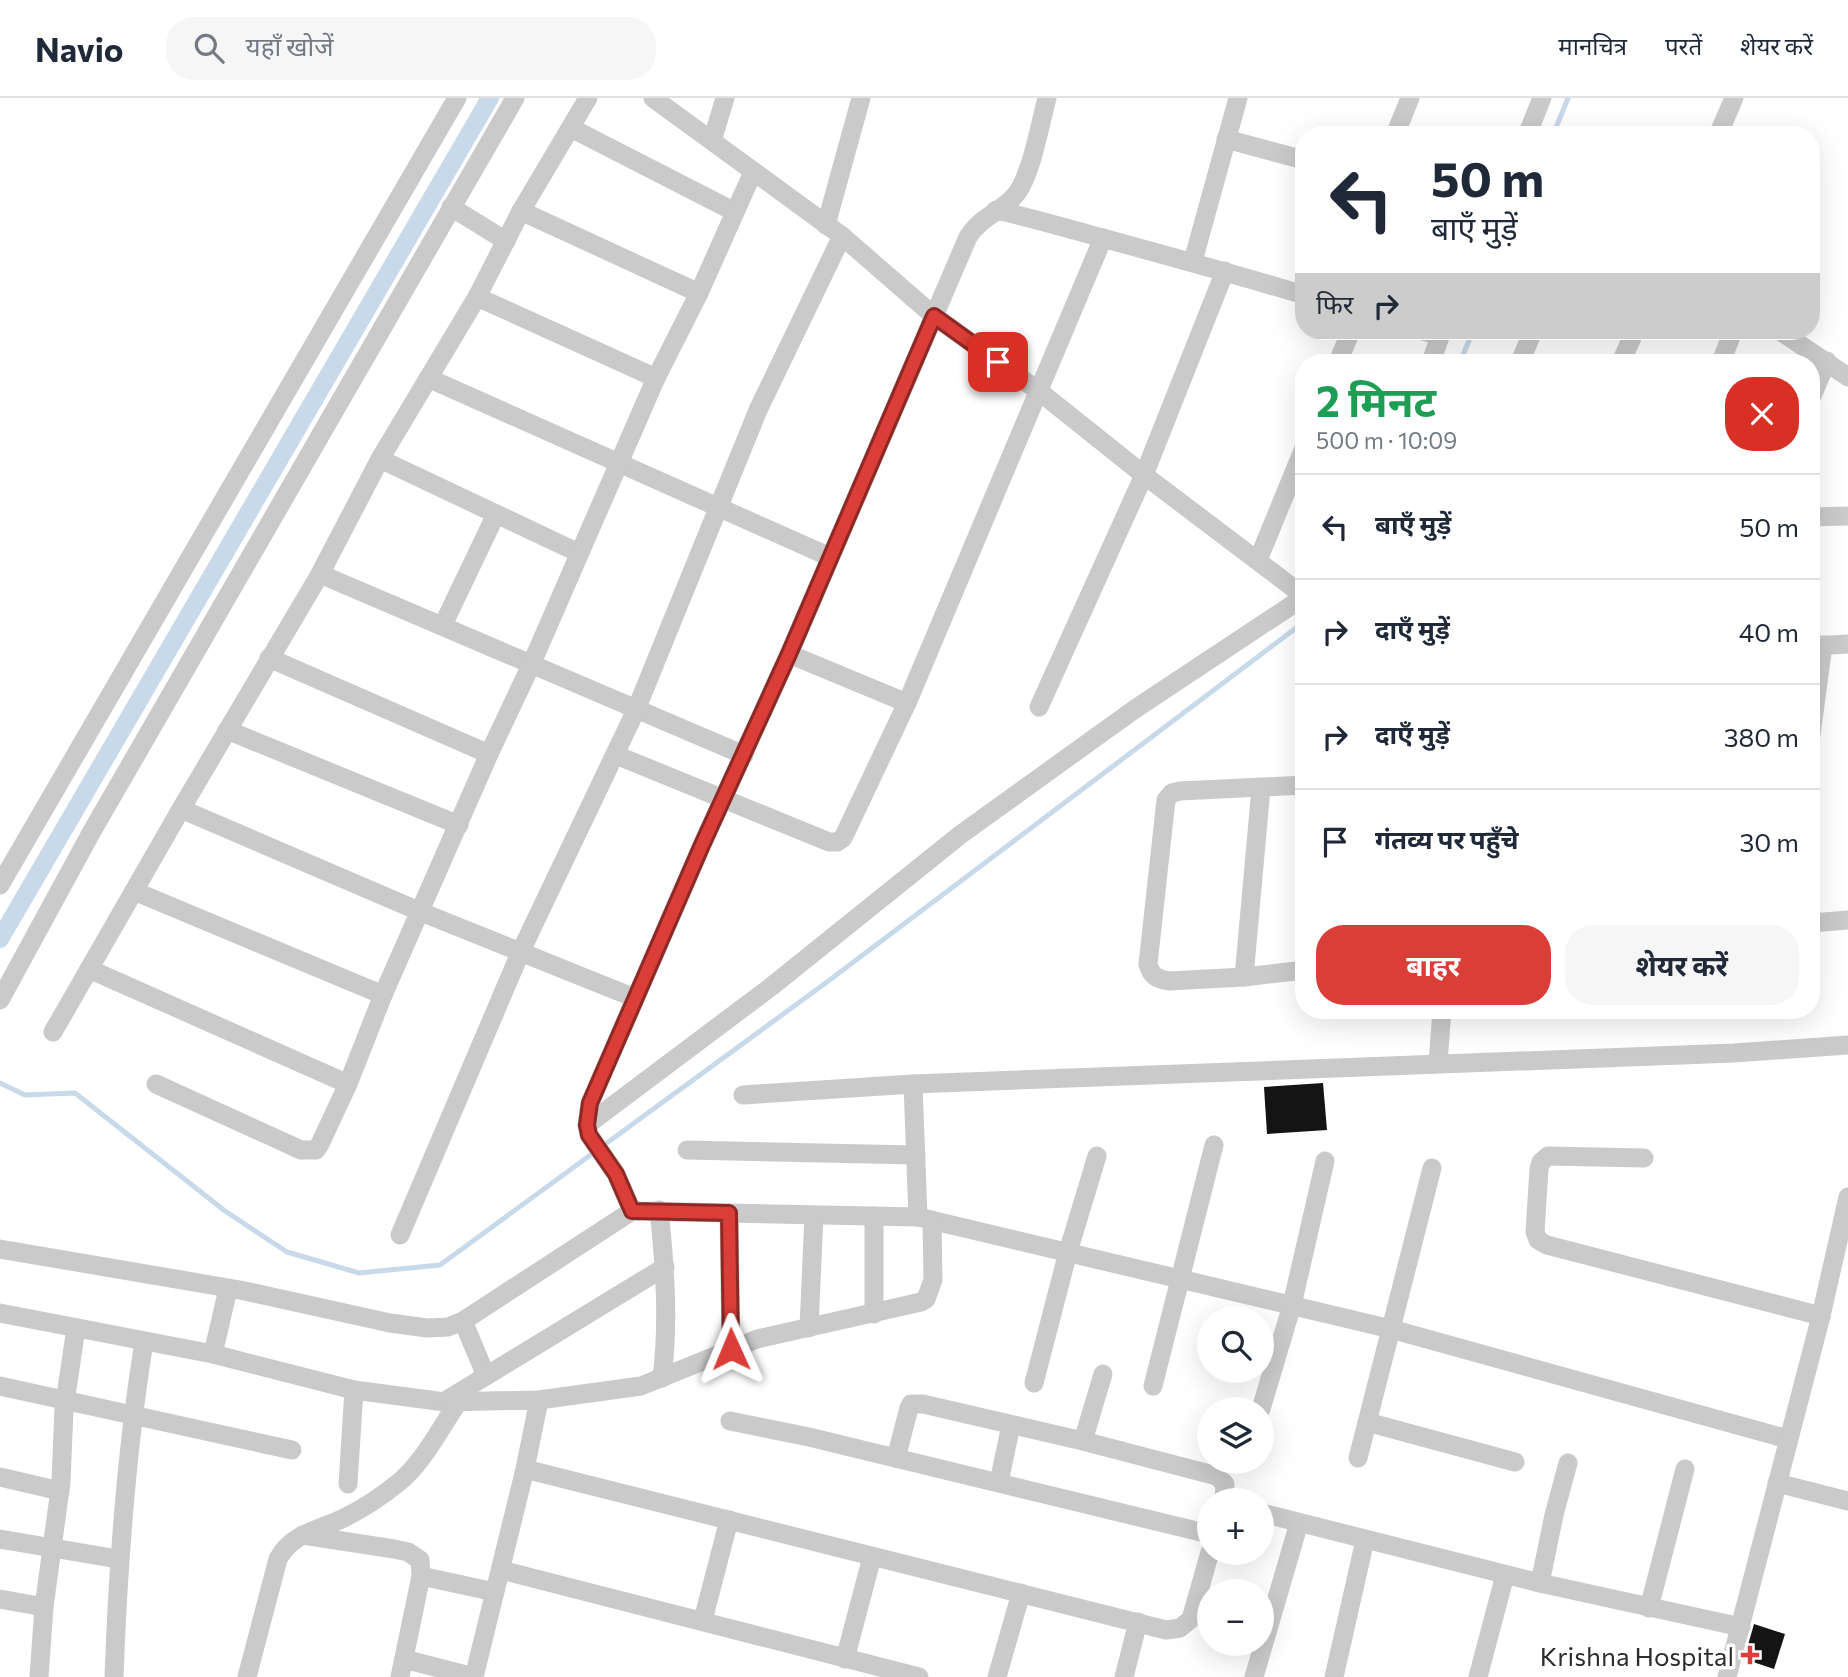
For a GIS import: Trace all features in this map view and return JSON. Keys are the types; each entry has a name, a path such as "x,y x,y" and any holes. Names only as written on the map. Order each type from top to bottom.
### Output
{"street":[{"path":"0,886 457,98"},
{"path":"0,1000 92,833 515,98"},
{"path":"53,1032 320,574 380,459 477,297 522,211 588,98"},
{"path":"653,98 834,230 934,316 1040,392 1295,590"},
{"path":"712,141 725,98"},
{"path":"400,1235 521,951 636,710 834,230 861,98"},
{"path":"632,1211 616,1174 588,1130 590,1103 702,845 789,654 968,237 975,226 1016,194 1022,184 1047,98"},
{"path":"1193,261 1237,98"},
{"path":"1399,126 1410,98"},
{"path":"1531,126 1542,98"},
{"path":"1722,126 1734,98"},
{"path":"570,128 735,212"},
{"path":"1226,139 1295,158"},
{"path":"156,1084 301,1150 310,1152 316,1150 320,1144 489,754 621,464 656,378 699,293 753,172"},
{"path":"451,207 506,241"},
{"path":"996,210 1193,261 1295,293"},
{"path":"522,211 699,293"},
{"path":"616,755 829,842 837,842 849,830 907,703 1103,239"},
{"path":"1039,707 1144,475 1225,271"},
{"path":"477,297 656,378"},
{"path":"1794,340 1816,354"},
{"path":"1820,357 1848,377"},
{"path":"1820,377 1827,361"},
{"path":"428,378 830,557"},
{"path":"380,459 579,553"},
{"path":"1258,561 1295,470"},
{"path":"443,625 496,513"},
{"path":"1820,517 1848,516"},
{"path":"320,574 744,755"},
{"path":"588,1130 960,835 1135,709 1295,603"},
{"path":"1820,645 1848,644"},
{"path":"789,654 907,703"},
{"path":"269,658 489,754"},
{"path":"227,730 459,825"},
{"path":"1295,786 1180,790 1172,793 1166,800 1148,964 1150,972 1158,979 1168,981 1295,971"},
{"path":"1244,977 1261,788"},
{"path":"181,809 421,912 635,998"},
{"path":"134,891 383,995"},
{"path":"1820,922 1848,920"},
{"path":"89,970 348,1084"},
{"path":"1438,1063 1440,1019"},
{"path":"743,1095 913,1084 1734,1053 1848,1045"},
{"path":"0,1313 213,1354 354,1391 452,1401 539,1400 641,1386 757,1339 874,1314 926,1299 933,1280 916,1155 913,1084"},
{"path":"1153,1386 1214,1145"},
{"path":"687,1150 916,1155"},
{"path":"1034,1383 1068,1252 1097,1156"},
{"path":"1644,1158 1548,1156 1541,1162 1539,1169 1535,1232 1538,1240 1548,1245 1821,1316"},
{"path":"1265,1397 1292,1305 1325,1161"},
{"path":"1358,1458 1432,1168"},
{"path":"1733,1676 1741,1627 1844,1230 1848,1197"},
{"path":"659,1210 665,1266 665,1352 662,1378"},
{"path":"0,1249 228,1289 390,1323 427,1328 448,1327 463,1321 632,1211 925,1218 1391,1329 1788,1439"},
{"path":"729,1213 731,1349"},
{"path":"809,1328 814,1215"},
{"path":"874,1216 874,1314"},
{"path":"247,1677 278,1559 294,1538 345,1517 395,1485 409,1473 452,1401 486,1376 665,1266"},
{"path":"213,1354 228,1289"},
{"path":"463,1321 486,1376"},
{"path":"39,1677 44,1607 60,1491 65,1399 76,1328"},
{"path":"114,1677 118,1559 132,1415 144,1342"},
{"path":"1083,1441 1103,1374"},
{"path":"0,1386 292,1450"},
{"path":"348,1484 354,1391"},
{"path":"302,1535 408,1552 420,1560 421,1576 402,1668 474,1677 525,1469 539,1400"},
{"path":"896,1458 911,1404 923,1404 1083,1441 1217,1476 1225,1484 1225,1488"},
{"path":"730,1420 1197,1531"},
{"path":"1367,1422 1515,1462"},
{"path":"999,1482 1011,1425"},
{"path":"1540,1583 1568,1463"},
{"path":"525,1469 1174,1630 1186,1625 1191,1619 1206,1565"},
{"path":"1649,1608 1685,1469"},
{"path":"0,1477 60,1491"},
{"path":"1777,1483 1848,1501"},
{"path":"1274,1516 1505,1575 1741,1627"},
{"path":"703,1620 729,1520"},
{"path":"1254,1677 1299,1523"},
{"path":"0,1539 118,1559"},
{"path":"1334,1677 1365,1540"},
{"path":"845,1658 872,1557"},
{"path":"500,1570 919,1676"},
{"path":"1478,1677 1505,1575"},
{"path":"421,1576 495,1592"},
{"path":"997,1677 1021,1593"},
{"path":"0,1600 44,1607"},
{"path":"1124,1677 1138,1622"}],"building":[{"path":"1323,1083 1327,1130 1267,1134 1264,1087"},
{"path":"1754,1624 1785,1634 1774,1669 1744,1659"}],"waterway":[{"path":"0,939 490,98"},
{"path":"1557,126 1568,98"},
{"path":"1463,354 1469,340"},
{"path":"0,1083 25,1095 75,1093 225,1211 287,1252 359,1273 440,1265 827,982 1295,629"}],"place":[{"name":"Krishna Hospital","path":"1750,1655"}],"route":[{"path":"731,1349 729,1213 632,1211 624,1187 589,1135 587,1125 590,1103 702,845 789,654 934,316 998,362"}]}
